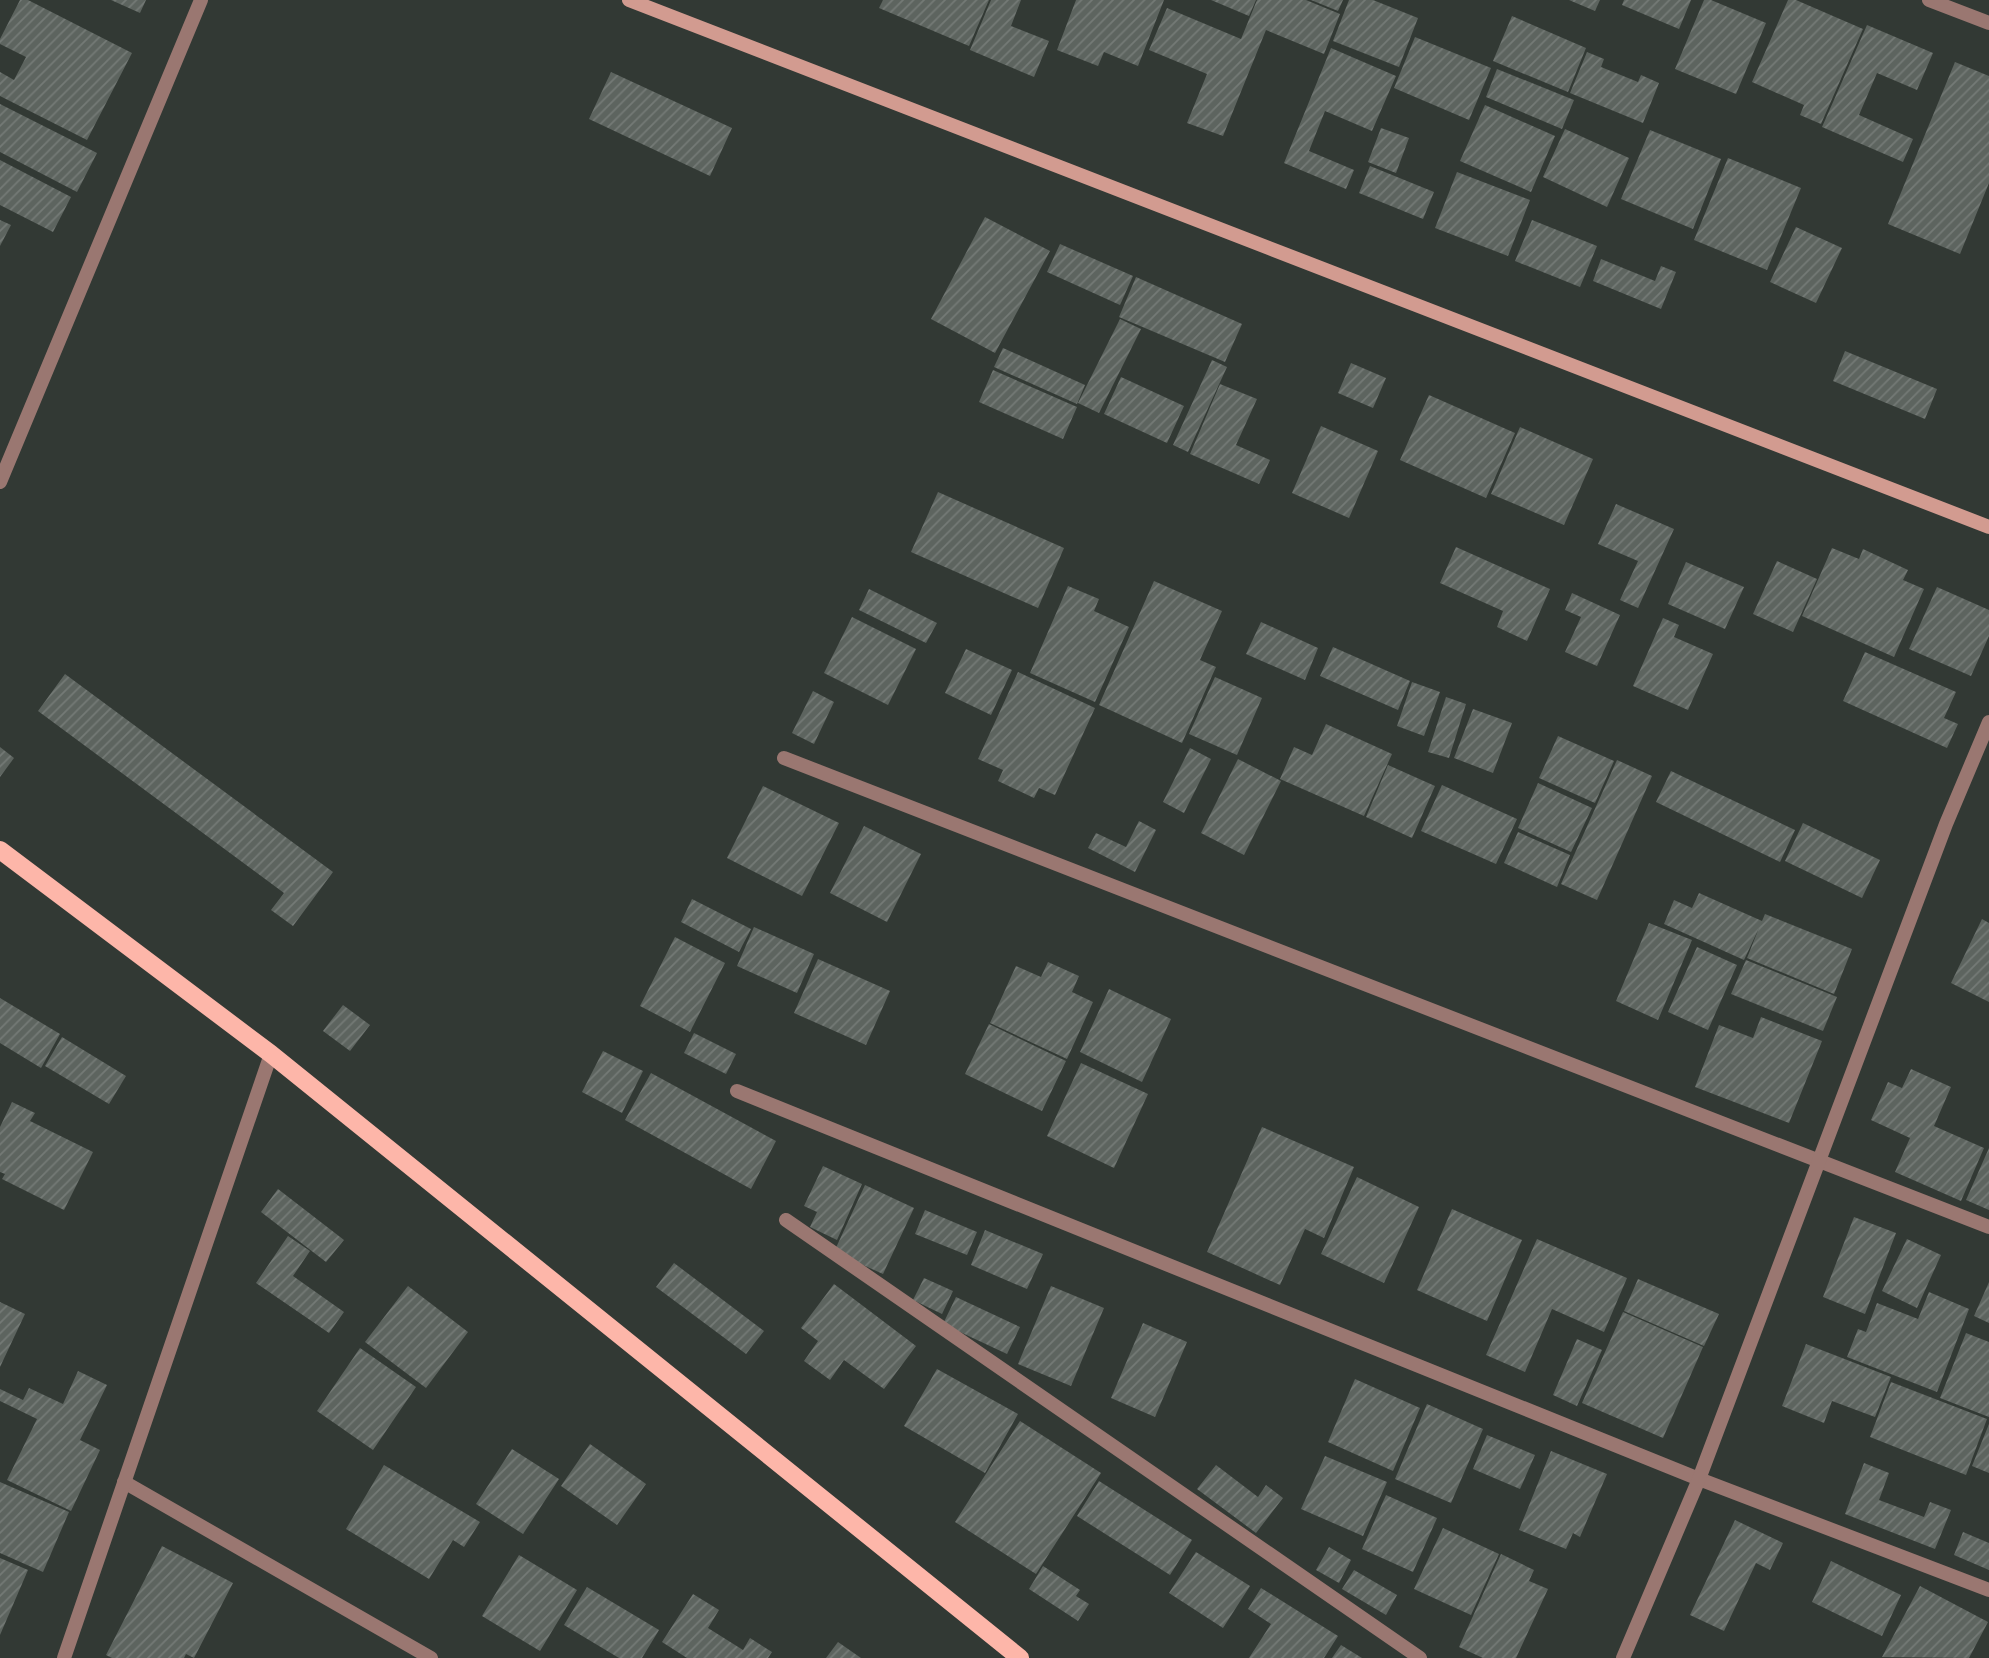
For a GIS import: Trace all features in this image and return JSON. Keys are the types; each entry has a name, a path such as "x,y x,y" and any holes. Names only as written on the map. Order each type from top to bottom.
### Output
{"main road":[{"path":"0,850 271,1054 1020,1658"}],"street":[{"path":"0,482 201,0"},
{"path":"629,0 1989,527"},
{"path":"1929,0 1989,23"},
{"path":"1623,1658 1699,1479 1946,824 1989,722"},
{"path":"784,758 1989,1227"},
{"path":"64,1658 271,1054"},
{"path":"737,1090 1699,1479 1989,1590"},
{"path":"786,1220 1420,1658"},
{"path":"124,1482 431,1658"}],"building":[{"path":"20,0 28,0 132,53 87,140 0,96 0,72 14,80 26,57 0,44"},
{"path":"111,0 146,0 140,13"},
{"path":"883,0 989,0 969,46 879,8"},
{"path":"991,0 1021,0 1011,26 1049,41 1034,77 970,50"},
{"path":"1076,0 1164,0 1138,66 1104,52 1098,66 1057,50"},
{"path":"1211,0 1256,0 1249,16"},
{"path":"1257,0 1306,0 1340,14 1324,54 1266,30 1223,136 1187,123 1207,74 1149,50 1167,8 1241,39"},
{"path":"1311,0 1343,0 1338,11"},
{"path":"1349,0 1373,0 1418,18 1399,67 1333,41"},
{"path":"1569,0 1600,0 1595,11"},
{"path":"1624,0 1691,0 1679,29 1622,5"},
{"path":"1704,0 1711,0 1766,23 1736,94 1675,69"},
{"path":"1788,0 1796,0 1863,29 1821,124 1800,115 1804,105 1752,82"},
{"path":"1512,16 1586,48 1568,92 1493,61"},
{"path":"1867,25 1933,53 1917,90 1877,73 1859,115 1913,139 1903,162 1822,127"},
{"path":"1415,37 1491,68 1469,120 1394,88"},
{"path":"1331,48 1396,76 1372,131 1325,111 1309,151 1354,170 1346,189 1284,163"},
{"path":"1587,52 1604,59 1601,67 1638,82 1641,75 1659,83 1643,123 1570,93"},
{"path":"1955,62 1989,76 1989,183 1960,254 1888,224"},
{"path":"1497,69 1574,100 1562,129 1486,97"},
{"path":"611,72 732,128 710,176 589,119"},
{"path":"0,104 97,153 77,192 0,152"},
{"path":"1485,105 1555,136 1531,192 1460,161"},
{"path":"1381,128 1409,138 1396,173 1368,162"},
{"path":"1565,129 1629,158 1607,207 1543,177"},
{"path":"1650,130 1721,159 1693,229 1621,199"},
{"path":"1728,158 1801,188 1767,270 1694,240"},
{"path":"0,160 71,197 53,232 0,205"},
{"path":"1370,166 1434,192 1423,219 1359,193"},
{"path":"1457,172 1530,200 1508,256 1435,228"},
{"path":"985,217 1050,251 995,353 931,319"},
{"path":"0,220 11,225 0,246"},
{"path":"1532,220 1597,246 1580,287 1515,261"},
{"path":"1796,227 1842,248 1816,303 1770,282"},
{"path":"1060,244 1133,276 1120,305 1047,272"},
{"path":"1601,259 1655,281 1661,266 1676,272 1661,309 1593,281"},
{"path":"1136,277 1242,324 1225,362 1119,317"},
{"path":"1120,319 1141,329 1099,413 1078,403"},
{"path":"1003,348 1085,385 1077,404 994,367"},
{"path":"1845,351 1937,389 1925,419 1833,381"},
{"path":"1212,360 1227,367 1188,452 1173,445"},
{"path":"1351,363 1386,378 1373,408 1338,393"},
{"path":"993,370 1077,407 1063,439 979,402"},
{"path":"1121,377 1184,406 1167,443 1104,414"},
{"path":"1220,384 1257,399 1236,445 1270,460 1259,484 1190,454"},
{"path":"1429,395 1515,433 1486,498 1400,460"},
{"path":"1321,426 1378,451 1349,518 1292,493"},
{"path":"1520,427 1593,459 1564,525 1491,494"},
{"path":"938,492 1064,548 1038,608 911,552"},
{"path":"1616,504 1674,529 1638,608 1620,600 1638,561 1598,544"},
{"path":"1456,547 1550,589 1527,641 1497,627 1503,611 1440,583"},
{"path":"1832,548 1859,559 1863,549 1908,570 1903,580 1924,589 1894,657 1802,616"},
{"path":"1777,561 1817,579 1793,632 1753,614"},
{"path":"1686,562 1744,587 1725,629 1668,604"},
{"path":"1154,581 1222,611 1200,660 1216,667 1182,743 1099,705"},
{"path":"1068,586 1099,599 1094,611 1129,627 1095,702 1030,673"},
{"path":"1937,587 1989,610 1989,636 1971,676 1909,649"},
{"path":"869,589 937,623 926,643 859,610"},
{"path":"1572,593 1620,615 1597,666 1565,652 1581,617 1565,610"},
{"path":"852,617 916,649 888,705 824,673"},
{"path":"1663,618 1679,625 1674,637 1713,654 1688,710 1633,686"},
{"path":"1261,622 1318,648 1305,680 1246,654"},
{"path":"1333,647 1410,681 1398,710 1320,676"},
{"path":"966,649 1012,670 991,715 945,693"},
{"path":"1865,652 1956,692 1944,718 1958,724 1947,748 1843,701"},
{"path":"1018,672 1095,708 1055,795 1039,788 1034,798 998,781 1003,770 978,759"},
{"path":"65,674 333,872 293,926 271,910 284,893 38,711"},
{"path":"1215,677 1262,698 1237,755 1189,734"},
{"path":"1412,682 1440,692 1424,736 1397,726"},
{"path":"813,691 834,702 814,744 792,733"},
{"path":"1446,697 1466,704 1449,758 1428,752"},
{"path":"1473,709 1512,723 1493,773 1454,758"},
{"path":"1326,724 1392,754 1364,816 1280,779 1294,747 1312,755"},
{"path":"1558,736 1614,761 1595,803 1539,778"},
{"path":"0,747 14,758 0,777"},
{"path":"1190,748 1211,759 1184,813 1163,802"},
{"path":"1238,759 1281,781 1244,855 1201,833"},
{"path":"1617,760 1652,776 1597,900 1561,884"},
{"path":"1388,765 1435,786 1412,838 1366,817"},
{"path":"1671,771 1795,830 1780,862 1656,802"},
{"path":"1538,783 1592,808 1571,852 1518,828"},
{"path":"1442,785 1517,819 1496,864 1421,831"},
{"path":"763,786 839,823 802,896 727,858"},
{"path":"1139,821 1156,830 1135,872 1088,848 1096,833 1126,847"},
{"path":"1803,823 1880,860 1862,898 1785,861"},
{"path":"864,826 921,854 887,922 830,893"},
{"path":"1518,832 1570,855 1557,887 1504,863"},
{"path":"1699,893 1762,921 1765,914 1852,949 1834,994 1747,958 1759,928 1744,960 1664,924 1674,900 1692,908"},
{"path":"692,899 751,929 739,952 681,922"},
{"path":"1982,919 1989,923 1989,1002 1951,983"},
{"path":"1649,923 1692,940 1658,1020 1616,1001"},
{"path":"754,927 814,954 797,993 737,966"},
{"path":"675,937 725,963 690,1032 640,1006"},
{"path":"1697,947 1737,965 1708,1030 1668,1012"},
{"path":"818,959 890,991 866,1045 794,1013"},
{"path":"1746,960 1837,997 1823,1031 1731,994"},
{"path":"1048,962 1079,976 1072,992 1093,1002 1067,1059 990,1023 1016,966 1041,977"},
{"path":"1109,989 1171,1019 1142,1082 1080,1052"},
{"path":"0,998 60,1034 41,1068 0,1043"},
{"path":"343,1005 370,1025 350,1051 323,1031"},
{"path":"1761,1017 1822,1041 1789,1123 1695,1087 1719,1025 1753,1038"},
{"path":"989,1024 1066,1061 1042,1111 965,1074"},
{"path":"694,1033 736,1054 726,1074 684,1053"},
{"path":"62,1037 126,1076 109,1104 45,1066"},
{"path":"603,1051 643,1071 622,1113 582,1092"},
{"path":"1081,1063 1148,1094 1114,1168 1047,1136"},
{"path":"1911,1069 1951,1087 1934,1126 1984,1148 1961,1201 1895,1172 1910,1138 1871,1120 1888,1082 1902,1088"},
{"path":"651,1073 776,1141 751,1189 625,1120"},
{"path":"12,1102 35,1113 30,1121 93,1152 64,1210 2,1179 5,1174 0,1172 0,1127"},
{"path":"1262,1127 1354,1167 1324,1238 1305,1229 1280,1285 1207,1252"},
{"path":"1989,1148 1989,1210 1966,1200"},
{"path":"823,1166 862,1184 837,1240 810,1227 817,1212 804,1206"},
{"path":"1357,1177 1419,1207 1384,1283 1321,1254"},
{"path":"865,1185 914,1208 883,1274 834,1252"},
{"path":"278,1189 344,1240 326,1262 261,1212"},
{"path":"1452,1209 1522,1240 1487,1321 1417,1290"},
{"path":"925,1210 977,1232 967,1255 915,1234"},
{"path":"1854,1217 1896,1233 1865,1314 1823,1297"},
{"path":"985,1230 1043,1254 1027,1289 971,1265"},
{"path":"288,1236 310,1251 293,1276 344,1312 329,1333 256,1283"},
{"path":"1537,1239 1627,1278 1604,1332 1552,1309 1525,1372 1486,1355"},
{"path":"1907,1239 1941,1255 1917,1308 1882,1291"},
{"path":"674,1263 764,1331 746,1354 656,1287"},
{"path":"924,1278 953,1291 942,1314 913,1300"},
{"path":"1638,1279 1719,1314 1704,1346 1624,1311"},
{"path":"1989,1282 1989,1323 1974,1316"},
{"path":"834,1284 916,1346 884,1389 844,1360 830,1380 804,1361 818,1341 801,1328"},
{"path":"408,1286 468,1332 426,1388 365,1342"},
{"path":"1051,1286 1104,1308 1071,1386 1018,1364"},
{"path":"1929,1292 1969,1309 1937,1392 1847,1357 1858,1329 1866,1332 1877,1303 1918,1319"},
{"path":"956,1297 1020,1327 1007,1354 943,1324"},
{"path":"0,1302 25,1314 0,1367"},
{"path":"1623,1312 1703,1347 1663,1438 1582,1403"},
{"path":"1143,1323 1187,1342 1155,1417 1111,1398"},
{"path":"1966,1333 1989,1342 1989,1417 1940,1398"},
{"path":"1577,1339 1602,1350 1577,1406 1553,1395"},
{"path":"1806,1344 1891,1377 1875,1417 1832,1401 1824,1423 1782,1406"},
{"path":"360,1348 416,1387 373,1450 317,1411"},
{"path":"937,1369 1018,1414 985,1473 904,1426"},
{"path":"78,1371 107,1385 80,1440 100,1450 71,1511 7,1480 37,1419 0,1401 0,1389 23,1400 29,1388 63,1404"},
{"path":"1355,1379 1420,1408 1393,1471 1328,1442"},
{"path":"1891,1382 1987,1419 1966,1475 1870,1437"},
{"path":"1427,1404 1483,1429 1451,1503 1395,1479"},
{"path":"1020,1421 1101,1473 1036,1574 955,1522"},
{"path":"1989,1424 1989,1473 1972,1466"},
{"path":"1487,1435 1535,1455 1520,1489 1473,1469"},
{"path":"590,1444 646,1484 617,1525 561,1486"},
{"path":"512,1449 559,1479 523,1534 476,1504"},
{"path":"1551,1451 1607,1474 1580,1537 1573,1533 1566,1549 1519,1530"},
{"path":"1325,1456 1387,1482 1363,1536 1301,1509"},
{"path":"1864,1463 1889,1473 1879,1500 1924,1517 1930,1502 1951,1510 1935,1549 1845,1514"},
{"path":"384,1465 480,1522 464,1547 453,1540 429,1579 346,1529"},
{"path":"1216,1465 1258,1497 1266,1485 1283,1498 1256,1533 1197,1489"},
{"path":"1099,1481 1192,1540 1170,1575 1077,1516"},
{"path":"0,1482 69,1512 43,1572 0,1553"},
{"path":"1386,1495 1437,1518 1413,1572 1362,1549"},
{"path":"1735,1520 1783,1543 1770,1570 1756,1563 1724,1631 1690,1615"},
{"path":"1443,1528 1499,1554 1471,1615 1414,1589"},
{"path":"1963,1532 1989,1543 1989,1570 1954,1555"},
{"path":"162,1546 233,1583 194,1658 186,1654 184,1658 112,1658 106,1655"},
{"path":"1329,1547 1351,1560 1339,1583 1316,1570"},
{"path":"1196,1552 1250,1586 1223,1628 1169,1593"},
{"path":"1501,1554 1534,1570 1529,1581 1548,1589 1516,1658 1483,1658 1459,1647"},
{"path":"519,1555 577,1590 540,1651 482,1616"},
{"path":"0,1558 28,1570 0,1635"},
{"path":"1831,1561 1901,1595 1882,1636 1812,1602"},
{"path":"1043,1566 1080,1590 1076,1596 1089,1604 1078,1621 1029,1589"},
{"path":"1354,1570 1397,1595 1386,1615 1342,1589"},
{"path":"1920,1586 1988,1622 1969,1658 1882,1657"},
{"path":"587,1587 659,1630 642,1658 619,1658 564,1625"},
{"path":"1261,1588 1338,1636 1324,1658 1249,1658 1271,1624 1248,1609"},
{"path":"693,1594 719,1610 708,1628 743,1650 750,1638 772,1652 768,1658 687,1658 662,1642"},
{"path":"838,1642 861,1658 826,1658"},
{"path":"1341,1645 1362,1658 1332,1658"}]}
